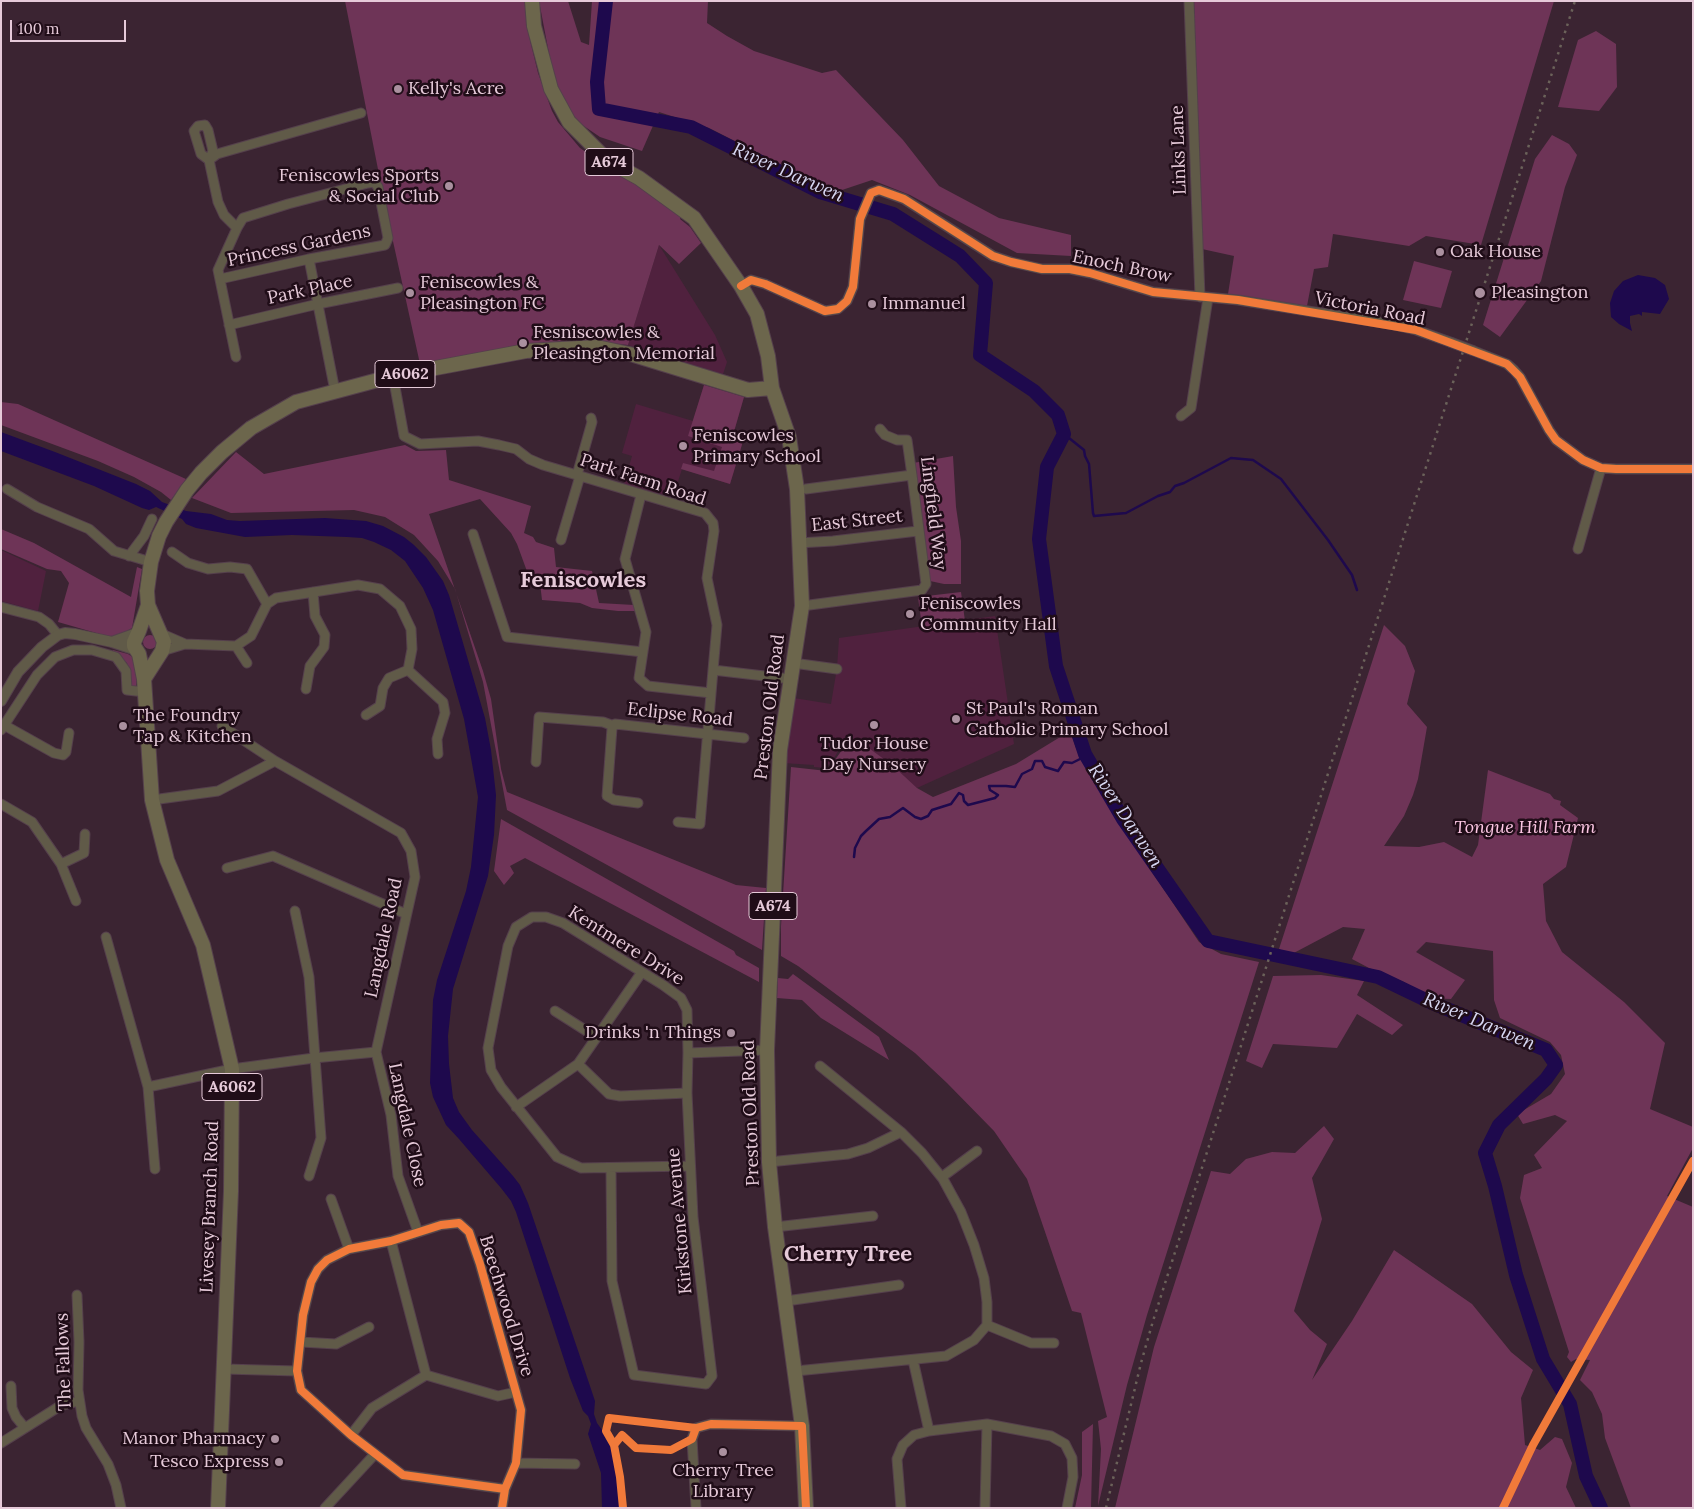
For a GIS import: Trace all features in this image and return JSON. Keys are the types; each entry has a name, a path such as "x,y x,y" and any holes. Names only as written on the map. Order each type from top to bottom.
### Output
{"main road":[{"name":"Preston Old Road","path":"532,1 534,26 551,89 570,122 608,161 639,178 694,218 741,286 757,314 768,356 772,388 789,437 797,489 802,606 780,750 767,1050 769,1162 775,1227 802,1426 806,1508"},
{"name":"Livesey Branch Road","path":"218,1508 231,1191 232,1069 203,945 167,860 152,800 144,685 134,642 148,605 151,562 159,536 166,522 201,474 222,452 250,428 296,402 393,376 526,351 597,347 634,355 748,390 772,388"},
{"name":"Livesey Branch Road","path":"144,685 164,642 148,605"},
{"path":"138,632 151,628 160,632"},
{"path":"137,652 148,658 160,652"}],"street":[{"name":"Links Lane","path":"1181,416 1192,408 1204,298 1189,1"},
{"path":"237,228 224,215 218,202 209,160 217,154 361,113"},
{"name":"Princess Gardens","path":"220,279 385,245 388,238 378,187 374,182 288,204 243,218 218,270 236,356"},
{"name":"Enoch Brow","path":"741,286 751,280 765,284 825,311 838,309 847,301 853,287 860,219 875,191 904,199 993,256 1011,262 1042,269 1070,269 1090,273 1153,292 1238,300 1258,304"},
{"path":"309,260 335,391"},
{"name":"Park Place","path":"229,325 398,288"},
{"name":"Victoria Road","path":"1258,304 1404,327 1474,351 1507,364 1514,370 1520,377 1556,440 1583,460 1601,468 1693,469"},
{"name":"Park Farm Road","path":"393,376 404,436 420,444 478,441 516,449 529,460 705,513 713,522 714,531 706,578 717,625 700,824 678,822"},
{"path":"561,540 592,422 591,418"},
{"name":"Lingfield Way","path":"802,606 922,590 926,584 907,440 897,440 885,435 880,429"},
{"path":"1578,549 1601,468"},
{"path":"806,488 912,474"},
{"path":"7,489 37,507 89,529 114,551 151,562"},
{"path":"641,495 625,559 646,632 639,678 648,686 711,693"},
{"path":"129,556 144,536 152,519"},
{"name":"East Street","path":"798,543 918,531"},
{"path":"472,534 507,637 643,652"},
{"path":"172,552 188,563 208,569 230,567 247,569 267,604"},
{"path":"160,652 185,644 236,646 251,636 267,604 276,598 358,585 380,589 400,606 412,629 412,649 408,670"},
{"path":"306,688 310,666 324,647 325,635 316,616 313,592"},
{"path":"1,606 39,617 49,624 58,635"},
{"path":"112,642 138,632"},
{"path":"160,632 185,644"},
{"path":"1,701 18,672 42,647 58,635 65,633 75,634 112,642 137,652"},
{"path":"236,646 247,663"},
{"path":"69,733 66,752 63,755 54,753 3,727 37,675 55,657 73,650 92,650 116,657 126,671 127,690 144,685"},
{"path":"793,663 837,669"},
{"path":"366,716 380,706 383,688 389,678 408,670"},
{"path":"408,670 443,702 446,713 437,739 438,754"},
{"path":"713,670 790,679"},
{"name":"Eclipse Road","path":"536,762 539,717 744,738"},
{"name":"Langdale Road","path":"222,726 275,761 401,833 411,851 415,877 376,1052"},
{"name":"Eclipse Road","path":"614,726 607,796 614,800 638,803"},
{"path":"152,800 218,792 275,761"},
{"path":"1,804 32,822 61,864 76,901"},
{"path":"61,864 84,853 85,834"},
{"path":"227,868 273,856 406,914"},
{"path":"295,912 309,977 321,1138 308,1176"},
{"name":"Kentmere Drive","path":"688,1053 687,1010 680,998 642,972 563,924 546,917 532,917 516,927 508,946 488,1048 491,1070 501,1087 557,1157 582,1168 612,1169 690,1166"},
{"path":"106,937 148,1088 155,1168"},
{"path":"516,1107 578,1064 642,972"},
{"path":"554,1011 596,1037"},
{"path":"688,1053 767,1050"},
{"path":"148,1088 232,1069 376,1052"},
{"name":"Langdale Close","path":"376,1052 391,1115 398,1176 418,1232"},
{"name":"Kirkstone Avenue","path":"612,1169 612,1281 634,1375 706,1384 712,1376 693,1218 688,1053"},
{"path":"578,1064 609,1094 620,1096 688,1093"},
{"path":"796,1371 946,1356 974,1340 987,1325 984,1278 974,1245 961,1212 942,1177 901,1132 820,1066"},
{"path":"769,1162 848,1154 868,1148 901,1132"},
{"path":"942,1177 977,1151"},
{"path":"331,1199 349,1249"},
{"path":"775,1227 873,1216"},
{"name":"Beechwood Drive","path":"502,1508 505,1489 516,1463 521,1410 480,1264 469,1232 458,1224 441,1225 391,1241 349,1249 327,1260 318,1269 311,1282 303,1315 297,1371 301,1390 351,1435 403,1475 505,1489"},
{"path":"391,1241 426,1375"},
{"path":"786,1301 899,1286"},
{"name":"The Fallows","path":"77,1295 79,1401 83,1422 108,1464 116,1485 121,1508"},
{"path":"987,1325 1031,1342 1054,1342"},
{"path":"300,1342 336,1344 369,1327"},
{"path":"913,1360 929,1431"},
{"path":"224,1369 297,1371"},
{"path":"351,1435 372,1408 426,1375 498,1396 516,1392"},
{"path":"11,1386 12,1408 16,1417 25,1428"},
{"path":"1,1443 60,1406 79,1401"},
{"path":"696,1508 692,1439 696,1428 711,1424 802,1426"},
{"path":"985,1508 988,1424"},
{"path":"901,1508 897,1458 903,1445 914,1435 929,1431 988,1424 1051,1436 1065,1444 1072,1458 1072,1477 1067,1508"},
{"path":"325,1508 375,1454"},
{"path":"516,1463 575,1464"}],"shaded area":[{"name":"Feniscowles Primary School","path":"659,245 715,335 727,362 723,374 628,345"},
{"path":"1638,275 1655,278 1665,285 1669,299 1660,314 1642,312 1642,316 1639,314 1630,316 1632,331 1611,317 1610,303 1614,291 1623,281"},
{"name":"Feniscowles Primary School","path":"704,385 744,397 733,435 744,438 730,484 682,469 673,497 624,484 632,456 622,453 636,404 693,421"},
{"path":"1,432 136,484 150,491 162,502 186,511 211,514 227,520 240,521 325,518 366,521 383,526 404,537 414,545 426,557 443,581 449,595 485,718 496,795 494,835 488,876 453,989 448,1036 453,1098 459,1112 472,1130 520,1185 528,1203 595,1401 594,1414 597,1423 607,1437 611,1448 618,1479 620,1508 602,1508 601,1473 588,1434 591,1424 588,1416 583,1411 570,1378 516,1212 511,1201 501,1188 446,1125 433,1097 430,1083 433,1000 437,980 466,891 471,867 478,797 464,719 433,610 423,588 405,561 391,550 374,542 362,538 347,537 292,535 245,537 196,528 156,507 149,510 142,508 94,486 1,451"},
{"path":"1,550 46,571 38,611 1,601"},
{"name":"St Paul's Roman Catholic Primary School","path":"995,616 1014,744 917,788 859,741 841,744 836,755 826,768 814,767 814,765 783,763 794,698 831,704 837,668 839,638"}],"green space":[{"path":"345,1 525,1 529,36 538,73 558,122 580,148 614,171 643,187 681,217 680,219 690,227 701,243 679,264 659,245 628,345 573,339 420,364 385,205"},
{"path":"539,1 568,1 581,42 589,45 592,1 708,1 707,23 754,51 822,73 836,70 903,140 939,186 999,218 1071,235 1071,256 1017,253 910,195 872,180 836,192 709,128 659,112 642,151 600,137 572,118 555,85"},
{"path":"1194,1 1554,1 1481,245 1426,236 1409,246 1333,234 1328,267 1314,269 1307,306 1228,294 1234,256 1202,249"},
{"path":"1596,31 1616,44 1617,87 1599,111 1558,107 1578,40"},
{"path":"1552,135 1569,144 1577,155 1565,187 1541,281 1500,337 1483,325 1535,159"},
{"path":"1414,261 1452,271 1441,308 1403,300"},
{"path":"704,385 744,397 733,435 744,438 730,484 681,469 683,463 714,471 722,447 688,436"},
{"path":"1,402 18,404 186,479 171,500 161,492 134,477 98,461 1,425"},
{"path":"405,445 416,451 446,450 449,480 531,506 524,533 533,537 536,542 554,548 556,567 592,571 599,603 634,605 636,611 592,608 580,603 542,600 540,583 532,585 511,533 480,499 429,514 455,588 438,561 414,535 385,517 354,510 231,513 192,498 236,452 264,474"},
{"path":"953,456 956,507 961,541 961,584 944,584 930,581 913,463"},
{"path":"1,529 34,543 131,597 137,567 142,569 132,628 120,635 110,637 58,622 69,583 61,571 47,569 1,549"},
{"path":"961,592 965,621 922,627 918,597"},
{"path":"456,594 491,699 501,769 507,792 736,885 766,888 762,950 507,810 483,682"},
{"name":"Tongue Hill Farm","path":"1384,625 1405,646 1415,671 1407,704 1427,727 1418,779 1413,795 1404,816 1384,846 1419,847 1444,842 1472,857 1478,845 1488,770 1550,794 1554,799 1561,801 1560,805 1578,818 1566,867 1543,884 1546,921 1562,952 1624,1002 1665,1043 1650,1109 1693,1127 1693,1148 1667,1196 1693,1207 1693,1508 1631,1508 1605,1438 1602,1414 1592,1392 1580,1380 1590,1360 1576,1359 1571,1362 1567,1357 1569,1352 1520,1198 1524,1175 1542,1168 1534,1155 1567,1121 1555,1115 1523,1124 1517,1114 1551,1094 1565,1074 1561,1055 1550,1042 1500,1018 1494,1000 1493,951 1426,942 1416,952 1465,980 1451,999 1427,998 1404,982 1352,959 1365,929 1343,927 1290,955 1279,949"},
{"path":"150,635 155,637 157,642 155,647 150,649 145,647 143,642 145,637"},
{"path":"113,650 128,654 134,658 138,668 136,686 133,689 130,686 127,663 112,652"},
{"path":"1070,731 1076,748 1112,812 1199,942 1221,954 1259,962 1147,1315 1127,1385 1098,1506 1101,1449 1098,1421 1107,1417 1081,1313 1072,1311 1027,1179 994,1131 915,1053 798,966 781,956 781,926 791,767 827,771 847,743 859,741 892,765 917,788 933,797 1016,764"},
{"path":"501,819 734,951 736,955 759,968 759,982 525,858 510,866 514,873 504,885 494,871"},
{"path":"793,974 879,1037 889,1060 821,1018 802,1000 777,998 778,978 788,979"},
{"path":"1321,975 1364,981 1357,995 1403,1025 1392,1035 1357,1014 1337,1048 1273,1044 1262,1068 1246,1061 1273,976"},
{"path":"1324,1126 1334,1139 1312,1178 1322,1219 1294,1311 1310,1330 1327,1344 1312,1380 1352,1321 1394,1250 1472,1304 1511,1352 1533,1370 1521,1398 1525,1445 1540,1450 1555,1437 1562,1439 1572,1463 1566,1487 1576,1508 1115,1508 1154,1347 1211,1171 1230,1174 1246,1159 1272,1152 1295,1153"},
{"path":"1093,1424 1091,1508 1075,1508 1082,1475 1082,1432"}],"waterway":[{"name":"River Darwen","path":"606,1 597,82 599,109 691,127 820,192 893,214 960,256 986,283 980,355 1034,391 1058,415 1064,434 1047,467 1039,539 1056,666 1085,754 1123,819 1208,941 1378,977 1430,1002 1546,1050 1556,1065 1546,1079 1499,1125 1485,1153 1495,1186 1516,1275 1543,1359 1570,1404 1586,1476 1601,1508"},
{"path":"1064,434 1084,450 1089,464 1094,516 1126,513 1158,496 1170,492 1175,486 1231,458 1253,460 1281,479 1328,540 1352,575 1357,590"},
{"path":"854,857 855,848 861,836 879,819 890,817 903,808 921,819 928,816 932,810 951,804 959,793 963,795 964,801 968,805 995,798 998,795 990,790 989,786 1015,787 1022,774 1032,769 1035,761 1042,761 1045,767 1058,771 1064,762 1072,763 1085,754"}],"railway":[{"path":"1106,1508 1153,1321 1575,1"}],"cycle path":[{"path":"741,286 751,280 765,284 825,311 838,309 847,301 853,287 860,219 871,193 879,190 904,199 993,256 1011,262 1042,269 1070,269 1090,273 1153,292 1238,300 1416,330 1507,364 1520,377 1556,440 1583,460 1601,468 1693,469"},
{"path":"1503,1508 1533,1445 1693,1161"},
{"path":"502,1508 505,1489 516,1463 521,1410 480,1264 469,1232 459,1223 441,1225 391,1241 349,1249 327,1260 318,1269 311,1282 303,1315 297,1371 301,1390 351,1435 403,1475 505,1489"},
{"path":"623,1508 614,1445 606,1431 609,1418 696,1428"},
{"path":"614,1445 622,1435 636,1448 671,1450 692,1439 696,1428 711,1424 802,1426 806,1508"}],"place":[{"name":"Kelly's Acre","path":"398,89"},
{"name":"Feniscowles Sports & Social Club","path":"449,186"},
{"name":"Oak House","path":"1440,252"},
{"name":"Feniscowles & Pleasington FC","path":"410,293"},
{"name":"Pleasington","path":"1480,293"},
{"name":"Immanuel","path":"872,304"},
{"name":"Fesniscowles & Pleasington Memorial","path":"523,343"},
{"name":"Feniscowles Primary School","path":"683,446"},
{"name":"Feniscowles Community Hall","path":"910,614"},
{"name":"St Paul's Roman Catholic Primary School","path":"956,719"},
{"name":"Tudor House Day Nursery","path":"874,725"},
{"name":"The Foundry Tap & Kitchen","path":"123,726"},
{"name":"Drinks 'n Things","path":"731,1033"},
{"name":"Manor Pharmacy","path":"275,1439"},
{"name":"Cherry Tree Library","path":"723,1452"},
{"name":"Tesco Express","path":"279,1462"}],"district":[{"name":"Feniscowles","path":"583,581"},
{"name":"Cherry Tree","path":"848,1255"}]}
